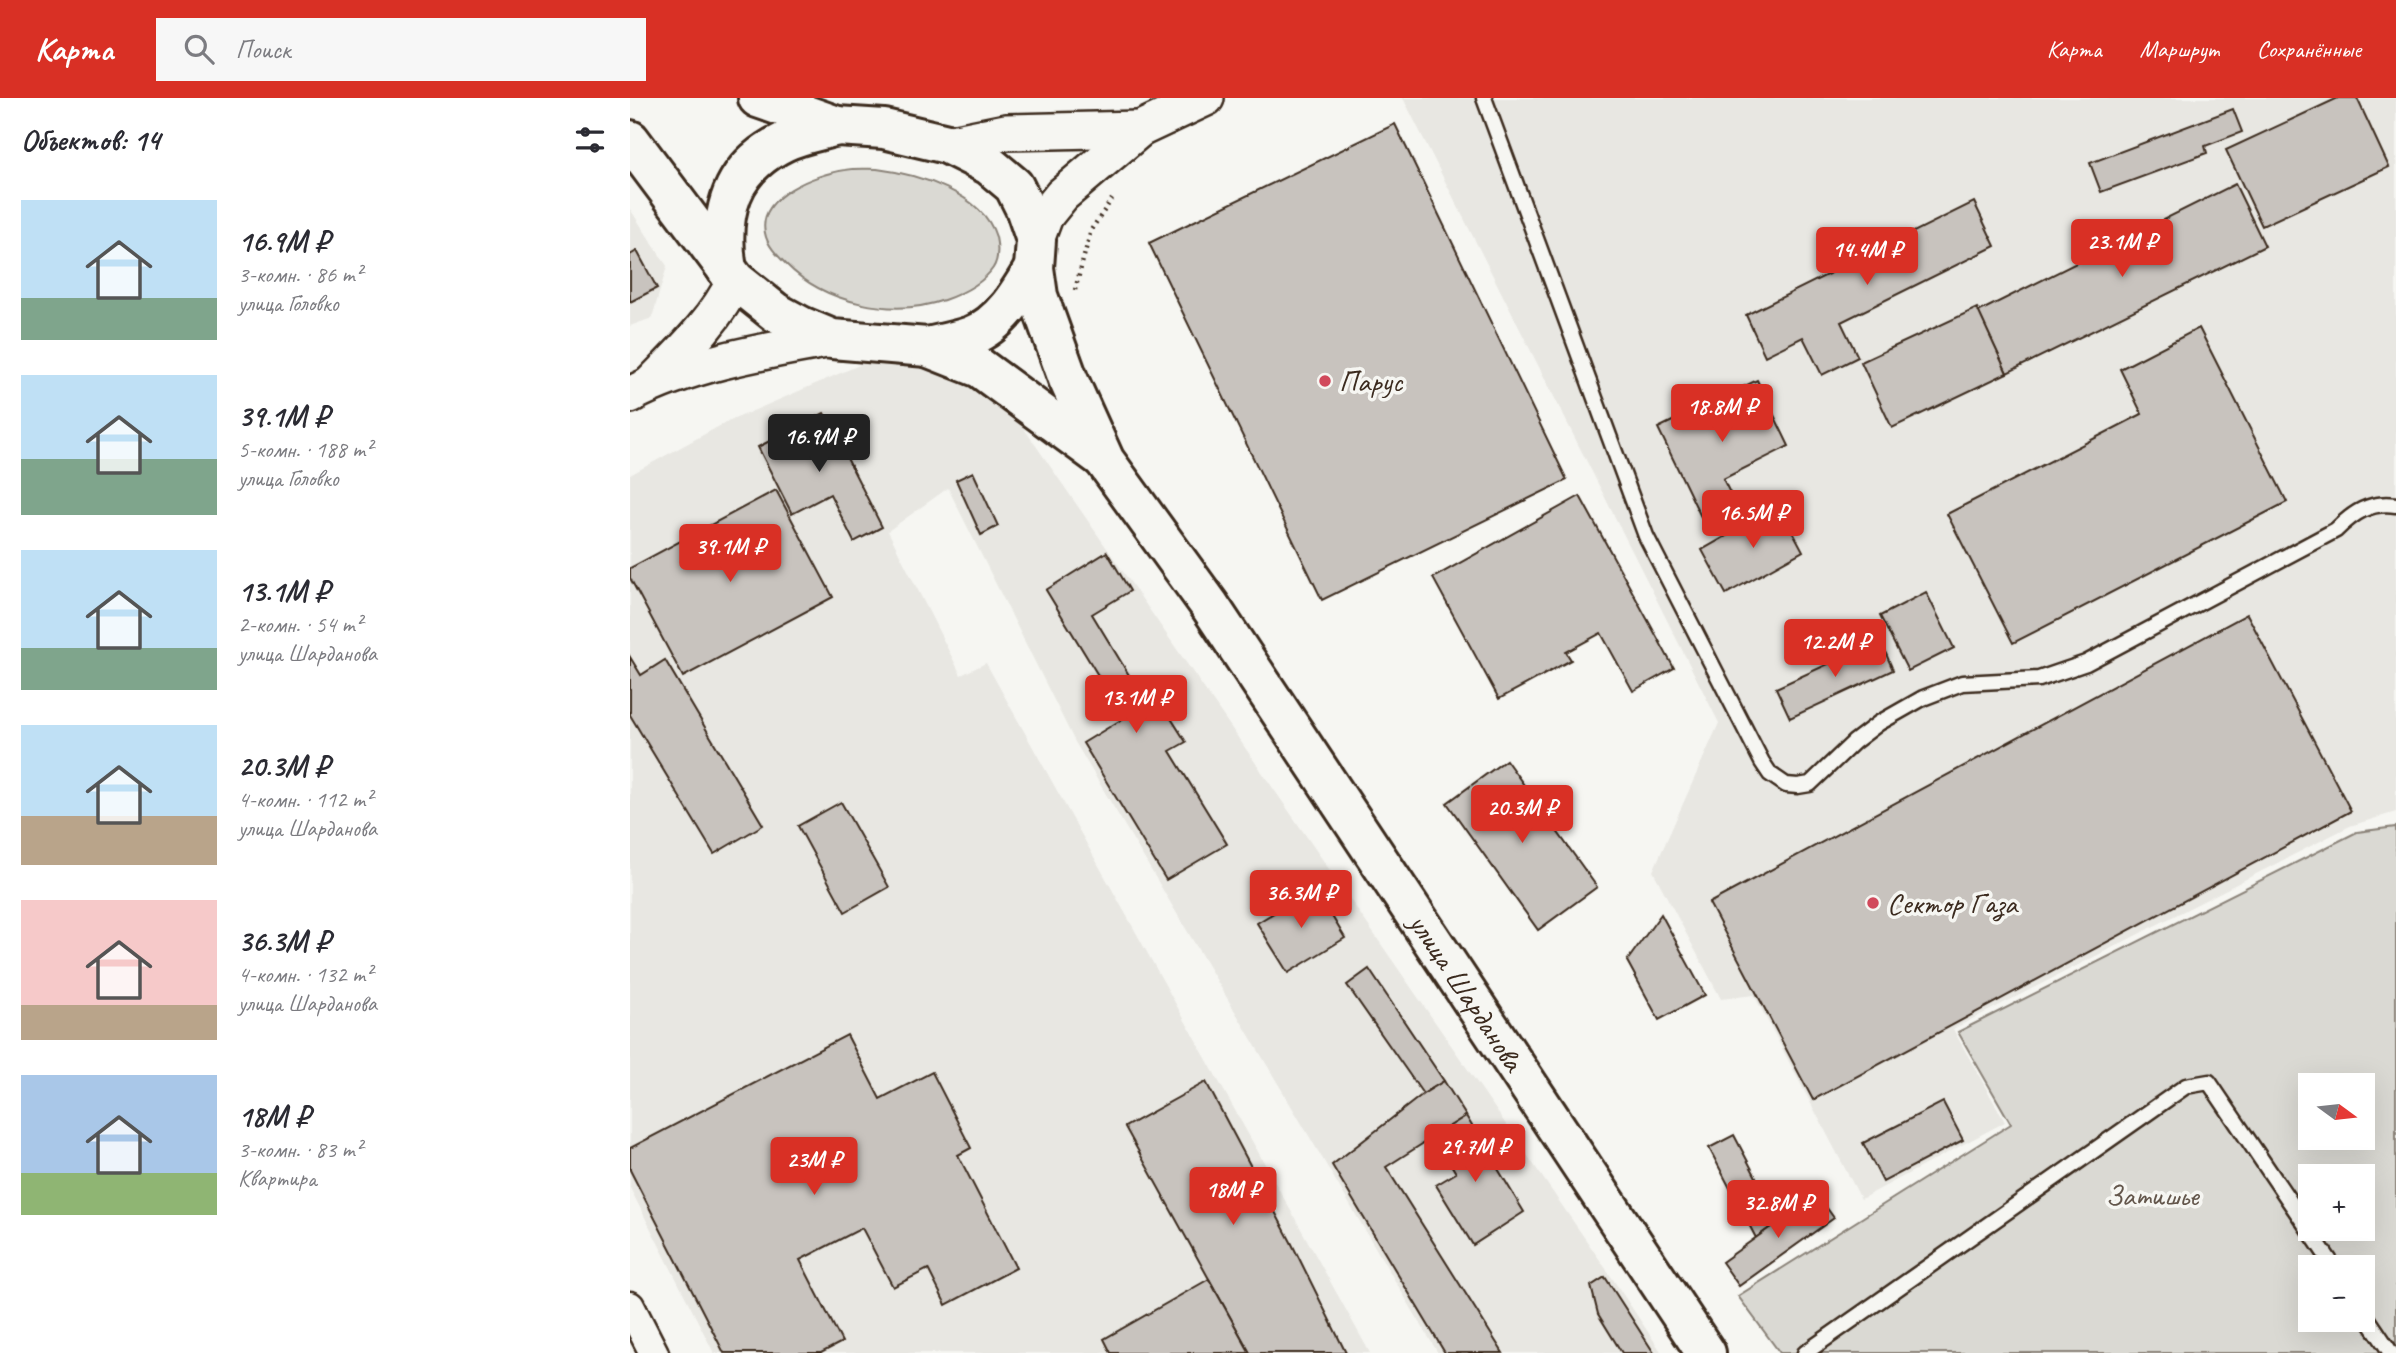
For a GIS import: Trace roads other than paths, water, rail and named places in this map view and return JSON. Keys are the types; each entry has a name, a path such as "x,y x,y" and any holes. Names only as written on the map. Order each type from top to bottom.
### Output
{"main road":[{"path":"758,98 837,127 884,129 947,144 989,165 1014,187 1025,208 1035,254 1038,296 1068,379 1105,461"},
{"path":"731,275 723,247 724,226 727,205 737,182 755,159 786,141 837,127"},
{"path":"630,140 731,275 775,312 832,339 928,347 980,368 1105,461"},
{"path":"928,347 972,336 996,320 1015,300 1035,254"},
{"name":"улица Шарданова","path":"1105,461 1225,629 1706,1353"}],"street":[{"path":"1035,254 1045,216 1062,195 1140,129 1206,98"},
{"path":"947,144 1006,132 1140,129"},
{"path":"641,389 695,338 728,295 731,275"},
{"path":"641,389 754,353 832,339"},
{"path":"630,1307 654,1353"}],"lane":[{"path":"1484,98 1646,536 1762,762 1770,775 1786,785 1810,784 1854,742 1901,709 1923,698 1962,683 2039,679 2086,663 2336,530 2351,514 2371,505 2396,505"},
{"path":"1805,1353 2186,1086 2209,1082 2326,1255"},
{"path":"2375,1329 2391,1353"}],"place":[{"name":"Парус","path":"1325,381"},
{"name":"Сектор Газа","path":"1873,903"}],"park label":[{"name":"Затишье","path":"2152,1195"}]}
